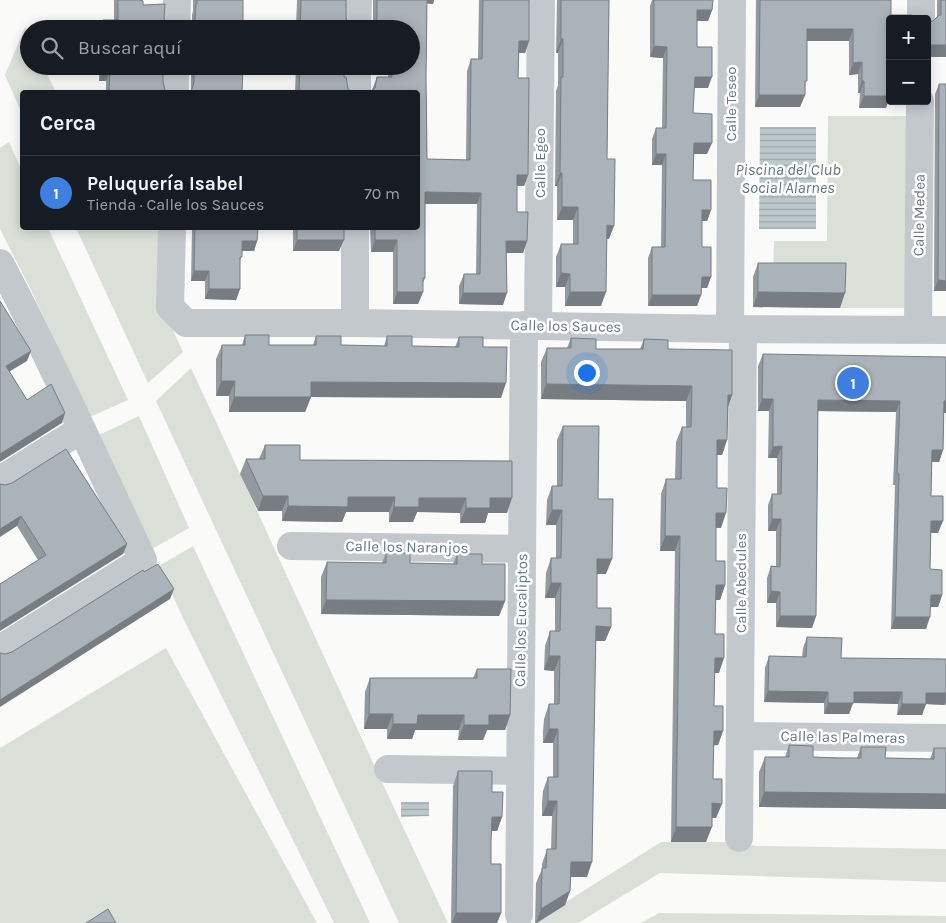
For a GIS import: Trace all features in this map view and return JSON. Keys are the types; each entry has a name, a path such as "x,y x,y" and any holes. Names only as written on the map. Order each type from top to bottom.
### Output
{"street":[{"path":"176,20 177,0"},
{"path":"357,20 358,0"},
{"name":"Calle Egeo","path":"531,326 541,0"},
{"name":"Calle Teseo","path":"732,0 736,329"},
{"path":"921,0 921,15"},
{"path":"175,75 175,90"},
{"path":"357,75 357,90"},
{"name":"Calle Medea","path":"918,329 920,105"},
{"name":"Calle los Sauces","path":"172,230 170,307 186,324 355,323 946,330"},
{"path":"355,230 355,323"},
{"path":"0,263 9,301 82,430 143,560 0,649"},
{"name":"Calle los Eucaliptos","path":"519,915 522,549 531,326"},
{"name":"Calle Abedules","path":"736,329 740,838"},
{"path":"0,480 82,430"},
{"name":"Calle los Naranjos","path":"291,546 522,549"},
{"name":"Calle las Palmeras","path":"740,736 946,738"},
{"path":"388,769 520,770"}],"shaded area":[{"path":"20,39 20,75 48,75 55,90 20,90 20,109 5,75"},
{"path":"828,116 907,116 906,308 840,308 773,278 774,241 827,241"},
{"path":"9,142 20,167 20,230 49,230 128,400 90,417 31,290 0,229 0,148"},
{"path":"77,230 161,230 158,298 183,352 148,383"},
{"path":"191,368 448,923 399,923 156,401"},
{"path":"139,416 189,528 152,549 99,435"},
{"path":"193,546 370,923 334,923 184,620 159,566"},
{"path":"166,648 317,923 0,923 0,748"},
{"path":"661,842 723,842 758,846 946,849 946,882 660,873 578,923 535,923"},
{"path":"659,913 946,916 946,923 641,923"}],"water":[{"name":"Piscina del Club Social Alarnes","path":"760,127 816,127 816,229 759,229"},
{"path":"401,802 429,802 429,816 401,817"}],"building":[{"path":"118,0 139,0 143,1 143,5 165,4 164,20 118,20"},
{"path":"197,0 243,0 243,20 195,20"},
{"path":"301,0 346,0 346,20 300,20"},
{"path":"377,0 427,0 427,159 470,160 471,59 482,59 483,0 529,0 529,41 519,41 518,78 529,78 528,175 517,175 517,212 528,212 527,241 506,241 507,293 463,293 464,274 480,274 481,193 425,192 425,278 423,278 423,292 397,292 397,240 375,240 375,230 420,230 420,90 372,90 375,88 377,77 420,75 420,20 376,20"},
{"path":"561,0 609,0 607,159 615,159 614,226 607,225 606,292 570,292 570,274 561,273 561,244 578,244 578,207 562,207 562,173 560,173 561,77 563,77"},
{"path":"654,0 713,0 712,10 697,10 697,47 712,47 712,77 695,77 693,113 712,114 712,143 694,143 693,180 711,180 711,210 702,210 702,247 711,247 711,277 702,277 701,295 652,295 652,247 665,247 666,154 656,154 656,128 666,128 667,47 654,46"},
{"path":"760,0 891,0 891,15 886,15 886,96 864,96 862,62 853,63 853,29 807,29 807,81 805,81 805,95 759,95"},
{"path":"941,0 946,0 946,45 931,45 931,21 941,15"},
{"path":"110,75 163,75 165,90 109,90"},
{"path":"194,75 243,75 242,90 191,90"},
{"path":"300,75 344,75 349,90 299,90"},
{"path":"939,84 946,84 946,281 938,280"},
{"path":"195,230 258,230 257,241 242,241 240,289 209,289 209,271 194,271"},
{"path":"297,230 344,230 344,240 297,240"},
{"path":"758,263 846,263 845,293 758,292"},
{"path":"0,301 31,351 6,366 27,400 51,384 65,413 0,454"},
{"path":"245,335 269,335 269,345 316,345 316,336 341,336 341,345 387,346 387,336 412,336 412,346 459,347 459,337 483,337 483,347 507,347 506,383 311,382 311,397 234,397 235,381 221,381 222,345 245,345"},
{"path":"571,338 596,339 596,349 643,349 644,339 668,340 668,349 732,350 732,395 728,395 727,440 717,440 717,488 727,488 726,513 716,513 716,561 725,561 725,585 716,585 715,634 724,634 724,658 715,658 714,706 723,706 723,731 714,731 713,779 722,779 722,804 712,803 712,827 676,827 680,536 665,536 666,479 681,479 682,427 691,427 692,386 546,384 547,348 571,348"},
{"path":"763,354 946,357 943,450 932,450 931,496 943,496 943,521 931,521 930,569 942,570 942,595 931,595 930,617 895,617 900,401 818,400 816,616 780,616 780,592 771,591 771,566 780,567 781,519 772,519 772,494 781,494 782,446 773,447 773,399 762,399"},
{"path":"563,426 599,426 598,499 613,499 612,559 597,559 597,608 611,608 611,627 596,626 592,862 571,862 570,891 541,909 542,868 546,868 547,849 556,849 557,801 548,801 548,777 558,777 558,729 549,729 549,704 559,704 560,656 549,656 550,631 560,631 561,583 551,583 551,558 561,558 562,510 552,510 552,486 562,486"},
{"path":"265,445 300,445 300,460 512,461 512,498 490,498 490,508 466,508 466,498 419,498 419,507 394,507 395,497 348,497 348,507 288,506 288,496 263,496 246,459 265,459"},
{"path":"66,449 127,544 0,623 0,584 46,555 21,516 0,529 0,484 12,483"},
{"path":"386,553 410,553 410,563 457,564 457,554 482,554 482,564 505,564 505,601 326,600 327,562 386,563"},
{"path":"158,564 174,589 0,700 0,653 12,652 143,570 144,572"},
{"path":"807,637 842,638 841,658 946,659 946,693 926,693 926,704 902,704 902,692 854,692 854,703 828,703 828,692 768,691 769,656 806,657"},
{"path":"477,669 511,669 510,715 489,715 489,725 464,725 464,715 418,715 417,724 393,724 393,714 369,714 370,678 477,678"},
{"path":"789,745 813,746 813,757 837,758 861,758 861,747 886,747 885,758 934,759 934,748 946,748 946,794 764,792 765,757 789,757"},
{"path":"458,771 492,771 492,792 503,792 502,817 492,817 491,842 491,864 501,864 501,913 456,913"},
{"path":"108,909 116,923 86,923"}],"place":[{"name":"Peluquería Isabel","path":"853,383"}]}
